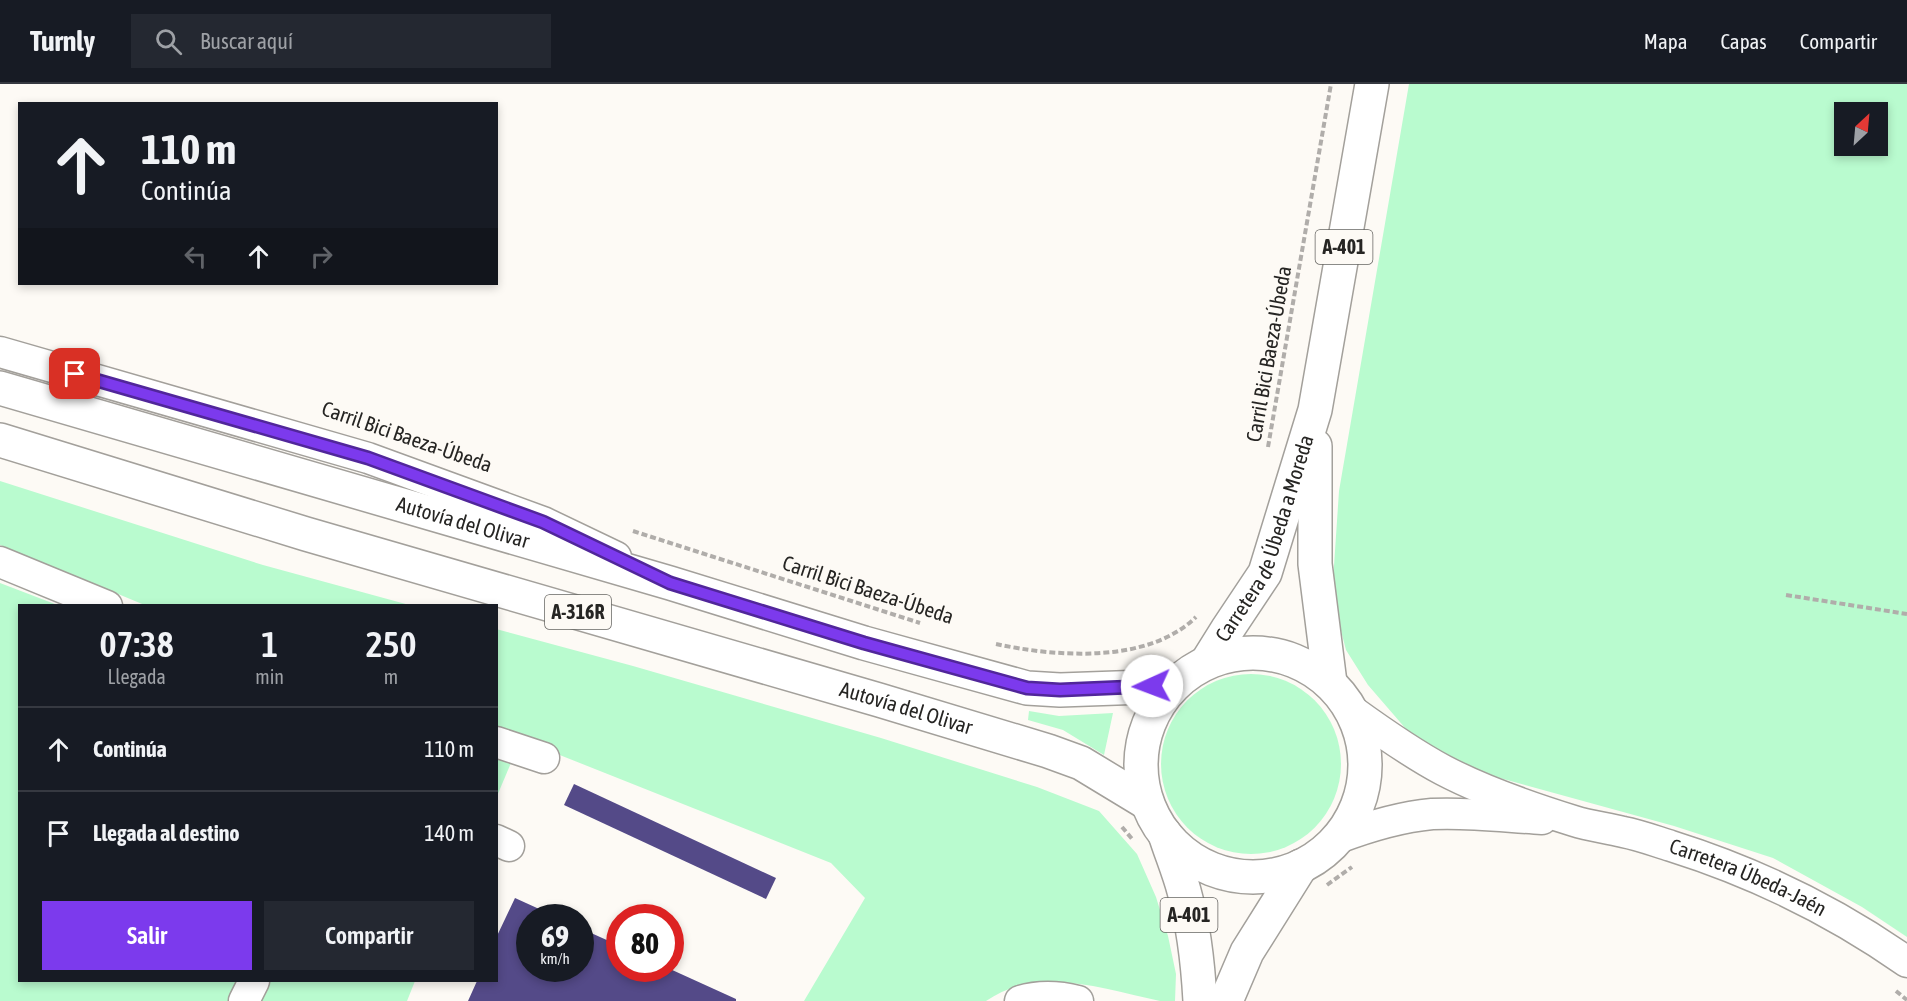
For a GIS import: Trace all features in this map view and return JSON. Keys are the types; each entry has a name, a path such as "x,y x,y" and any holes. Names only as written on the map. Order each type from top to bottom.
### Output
{"main road":[{"name":"Carretera de Úbeda a Moreda","path":"1207,662 1265,573 1315,410 1372,84"},
{"name":"Autovía del Olivar","path":"0,388 670,583 864,643 1027,688 1060,690 1173,686"},
{"name":"Carretera de Úbeda a Moreda","path":"1315,410 1315,564 1330,683"},
{"name":"Autovía del Olivar","path":"0,440 295,530 1048,751 1081,763 1148,802"},
{"name":"A-401","path":"1151,840 1157,823 1148,802 1141,772 1143,741 1154,711 1173,686 1189,673 1207,662 1239,653 1272,654 1303,664 1330,683 1351,710 1363,742 1365,777 1348,850 1321,854 1312,877 1247,952 1226,1001"},
{"name":"A-401","path":"1151,840 1177,847 1209,868 1227,874 1245,877 1282,873 1312,877"},
{"name":"A-401","path":"1151,840 1184,891 1198,965 1200,1001"}],"street":[{"path":"0,352 368,458 543,522 670,583"},
{"path":"0,562 102,604"},
{"name":"Carretera Úbeda-Jaén","path":"1351,710 1442,770 1575,821 1671,846 1772,883 1860,931 1907,962"},
{"path":"498,743 544,759"},
{"name":"Carretera Úbeda-Jaén","path":"1348,850 1373,826 1429,815 1477,814 1575,821"},
{"path":"244,1001 254,982"},
{"path":"1020,1001 1036,996 1052,996 1078,1001"}],"path":[{"name":"Carril Bici Baeza-Úbeda","path":"1267,453 1331,84"},
{"name":"Carril Bici Baeza-Úbeda","path":"628,529 921,623"},
{"path":"1786,595 1907,615"},
{"path":"989,643 1018,649 1064,653 1135,648 1156,643 1186,626 1201,613"},
{"path":"1121,826 1151,840"},
{"path":"1312,877 1348,850"},
{"path":"1890,986 1907,1000"}],"green space":[{"path":"1409,84 1907,84 1907,937 1862,907 1773,858 1674,826 1478,772 1439,751 1406,729 1368,685 1346,650 1332,596 1339,491"},
{"path":"0,481 263,565 406,604 142,604 0,545"},
{"path":"0,583 55,604 18,604 18,982 415,982 407,1001 0,1001"},
{"path":"498,630 881,738 1037,787 1099,811 1137,854 1156,897 1168,936 1176,974 1175,1001 1160,1001 1094,986 1049,982 1028,984 1006,990 986,1001 804,1001 865,898 831,863 498,730"},
{"path":"1251,674 1285,681 1301,689 1315,700 1326,714 1334,730 1341,764 1334,798 1326,814 1315,828 1301,839 1285,847 1251,854 1217,847 1201,839 1187,828 1176,814 1168,798 1161,764 1168,730 1176,714 1187,700 1201,689 1217,681"},
{"path":"1029,711 1059,716 1113,713 1104,755 1063,730 1028,720"},
{"path":"498,758 511,763 498,794"}],"building":[{"path":"574,784 776,878 766,899 564,805"},
{"path":"515,898 528,904 516,904 516,982 594,982 594,934 606,940 606,982 684,982 684,975 736,1001 468,1001 477,982 498,982 498,934"}],"route":[{"path":"75,374 368,458 543,522 670,583 864,643 1027,688 1060,690 1152,686"}]}
